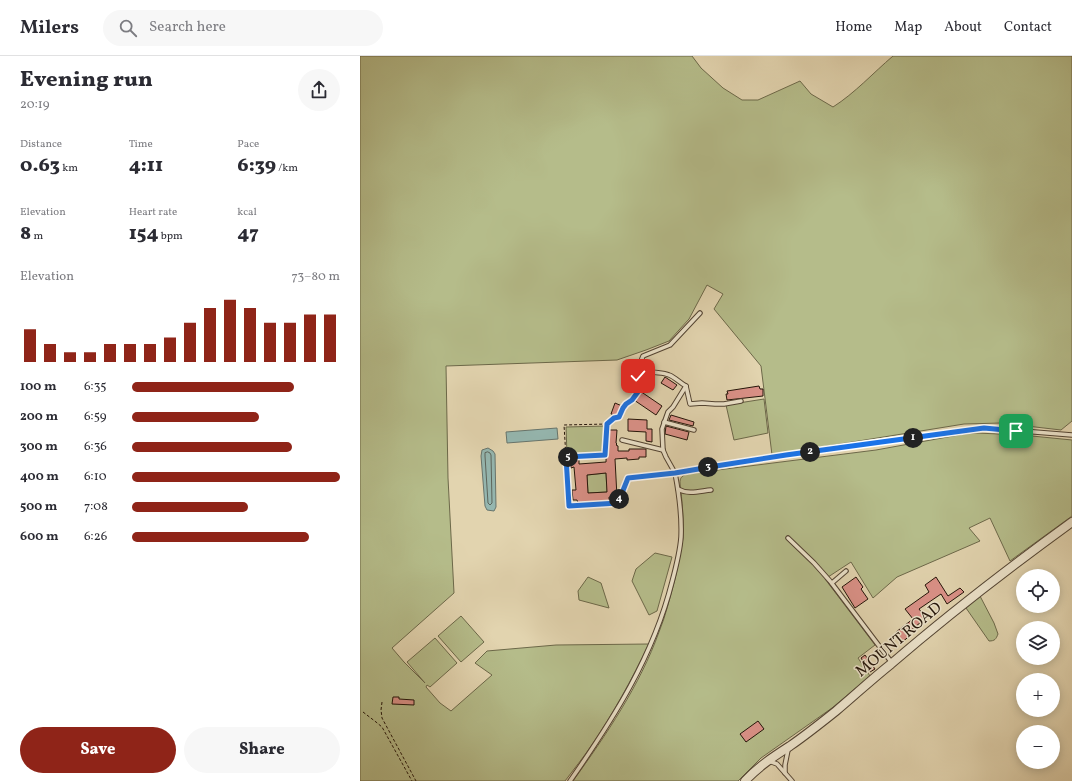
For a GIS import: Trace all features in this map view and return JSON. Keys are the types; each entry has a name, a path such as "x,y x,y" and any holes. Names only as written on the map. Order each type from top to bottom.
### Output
{"street":[{"name":"MOUNT ROAD","path":"745,781 755,770 767,761 808,734 978,593 1038,546 1072,522"}],"lane":[{"path":"700,313 670,345 643,356 641,361 642,365 651,373 663,373 670,375 686,386 690,404 724,404 741,401"},
{"path":"570,781 597,742 640,669 667,603 678,558 681,537 681,516 675,473 663,450 662,429 668,412 673,407 686,386"},
{"path":"664,422 694,430"},
{"path":"628,478 675,473 778,456 984,428 1072,435"},
{"path":"622,440 663,450"},
{"path":"678,489 682,492 688,493 712,490"},
{"path":"788,538 832,583 892,663"},
{"path":"832,583 846,571"},
{"path":"785,773 786,757 789,747"},
{"path":"767,761 772,761 777,764 792,781"}],"path":[{"path":"628,478 618,503 569,506 564,425 607,424 614,418 619,417 626,404 632,400 640,389 637,386 638,376"},
{"path":"566,457 605,455 607,424"},
{"path":"382,702 380,710 382,718 416,781"},
{"path":"363,712 382,727 412,781"}],"green space":[{"path":"360,56 692,56 701,68 723,88 742,100 758,100 800,81 811,94 833,107 893,56 1072,56 1072,421 1061,430 1001,423 964,424 772,455 761,366 714,309 723,294 707,285 689,319 669,341 617,360 446,366 448,478 454,593 392,648 425,683 407,662 435,638 457,663 430,687 427,685 426,687 440,703 451,711 492,675 475,663 487,651 556,645 649,644 607,721 565,781 360,781"},
{"path":"764,399 768,433 734,440 726,405"},
{"path":"606,426 604,453 567,455 566,427"},
{"path":"976,433 1022,435 1072,440 1072,516 1010,561 990,518 969,528 980,541 897,577 873,598 851,562 825,579 875,645 858,658 870,676 832,708 761,758 738,781 573,781 610,728 632,690 651,652 661,626 675,579 683,538 680,483 682,477 686,474 876,450"},
{"path":"606,473 607,492 588,493 587,475"},
{"path":"655,553 672,557 657,611 649,615 632,581 636,569"},
{"path":"588,577 601,583 609,608 579,600 578,591"},
{"path":"980,596 998,634 993,641 989,641 966,608"},
{"path":"461,616 484,642 461,662 438,636"}],"water":[{"path":"557,428 558,439 507,443 506,432"},
{"path":"488,448 495,454 496,507 494,511 487,510 485,506 481,456 482,450"}],"building":[{"path":"665,377 677,385 673,390 661,383"},
{"path":"759,386 760,389 763,389 763,396 727,400 727,391"},
{"path":"640,391 662,406 656,415 634,400"},
{"path":"615,403 622,406 619,416 611,414"},
{"path":"671,415 694,422 693,426 669,420"},
{"path":"628,419 647,420 647,429 652,429 652,442 646,441 646,432 628,431"},
{"path":"666,426 689,432 687,440 665,434"},
{"path":"607,430 617,430 616,445 618,446 618,451 629,451 629,449 646,449 646,457 627,460 627,458 615,459 617,497 609,497 609,501 578,503 577,500 573,500 572,490 576,490 574,467 571,468 570,459 579,458 579,464 606,462","holes":["606,473 607,492 588,493 587,475"]},
{"path":"856,577 863,587 861,589 868,599 855,608 842,587"},
{"path":"936,577 948,596 960,588 964,592 947,604 941,594 919,609 926,618 910,631 912,634 901,643 895,635 897,634 896,632 913,619 905,609 929,592 925,585"},
{"path":"865,655 875,669 870,672 861,658"},
{"path":"393,697 414,700 414,705 392,704"},
{"path":"758,721 764,729 746,742 740,734"}],"route":[{"path":"638,376 637,386 640,389 632,400 623,408 620,416 614,418 607,424 605,455 566,457 569,506 618,503 628,478 675,473 786,455 984,428 1016,431"}]}
